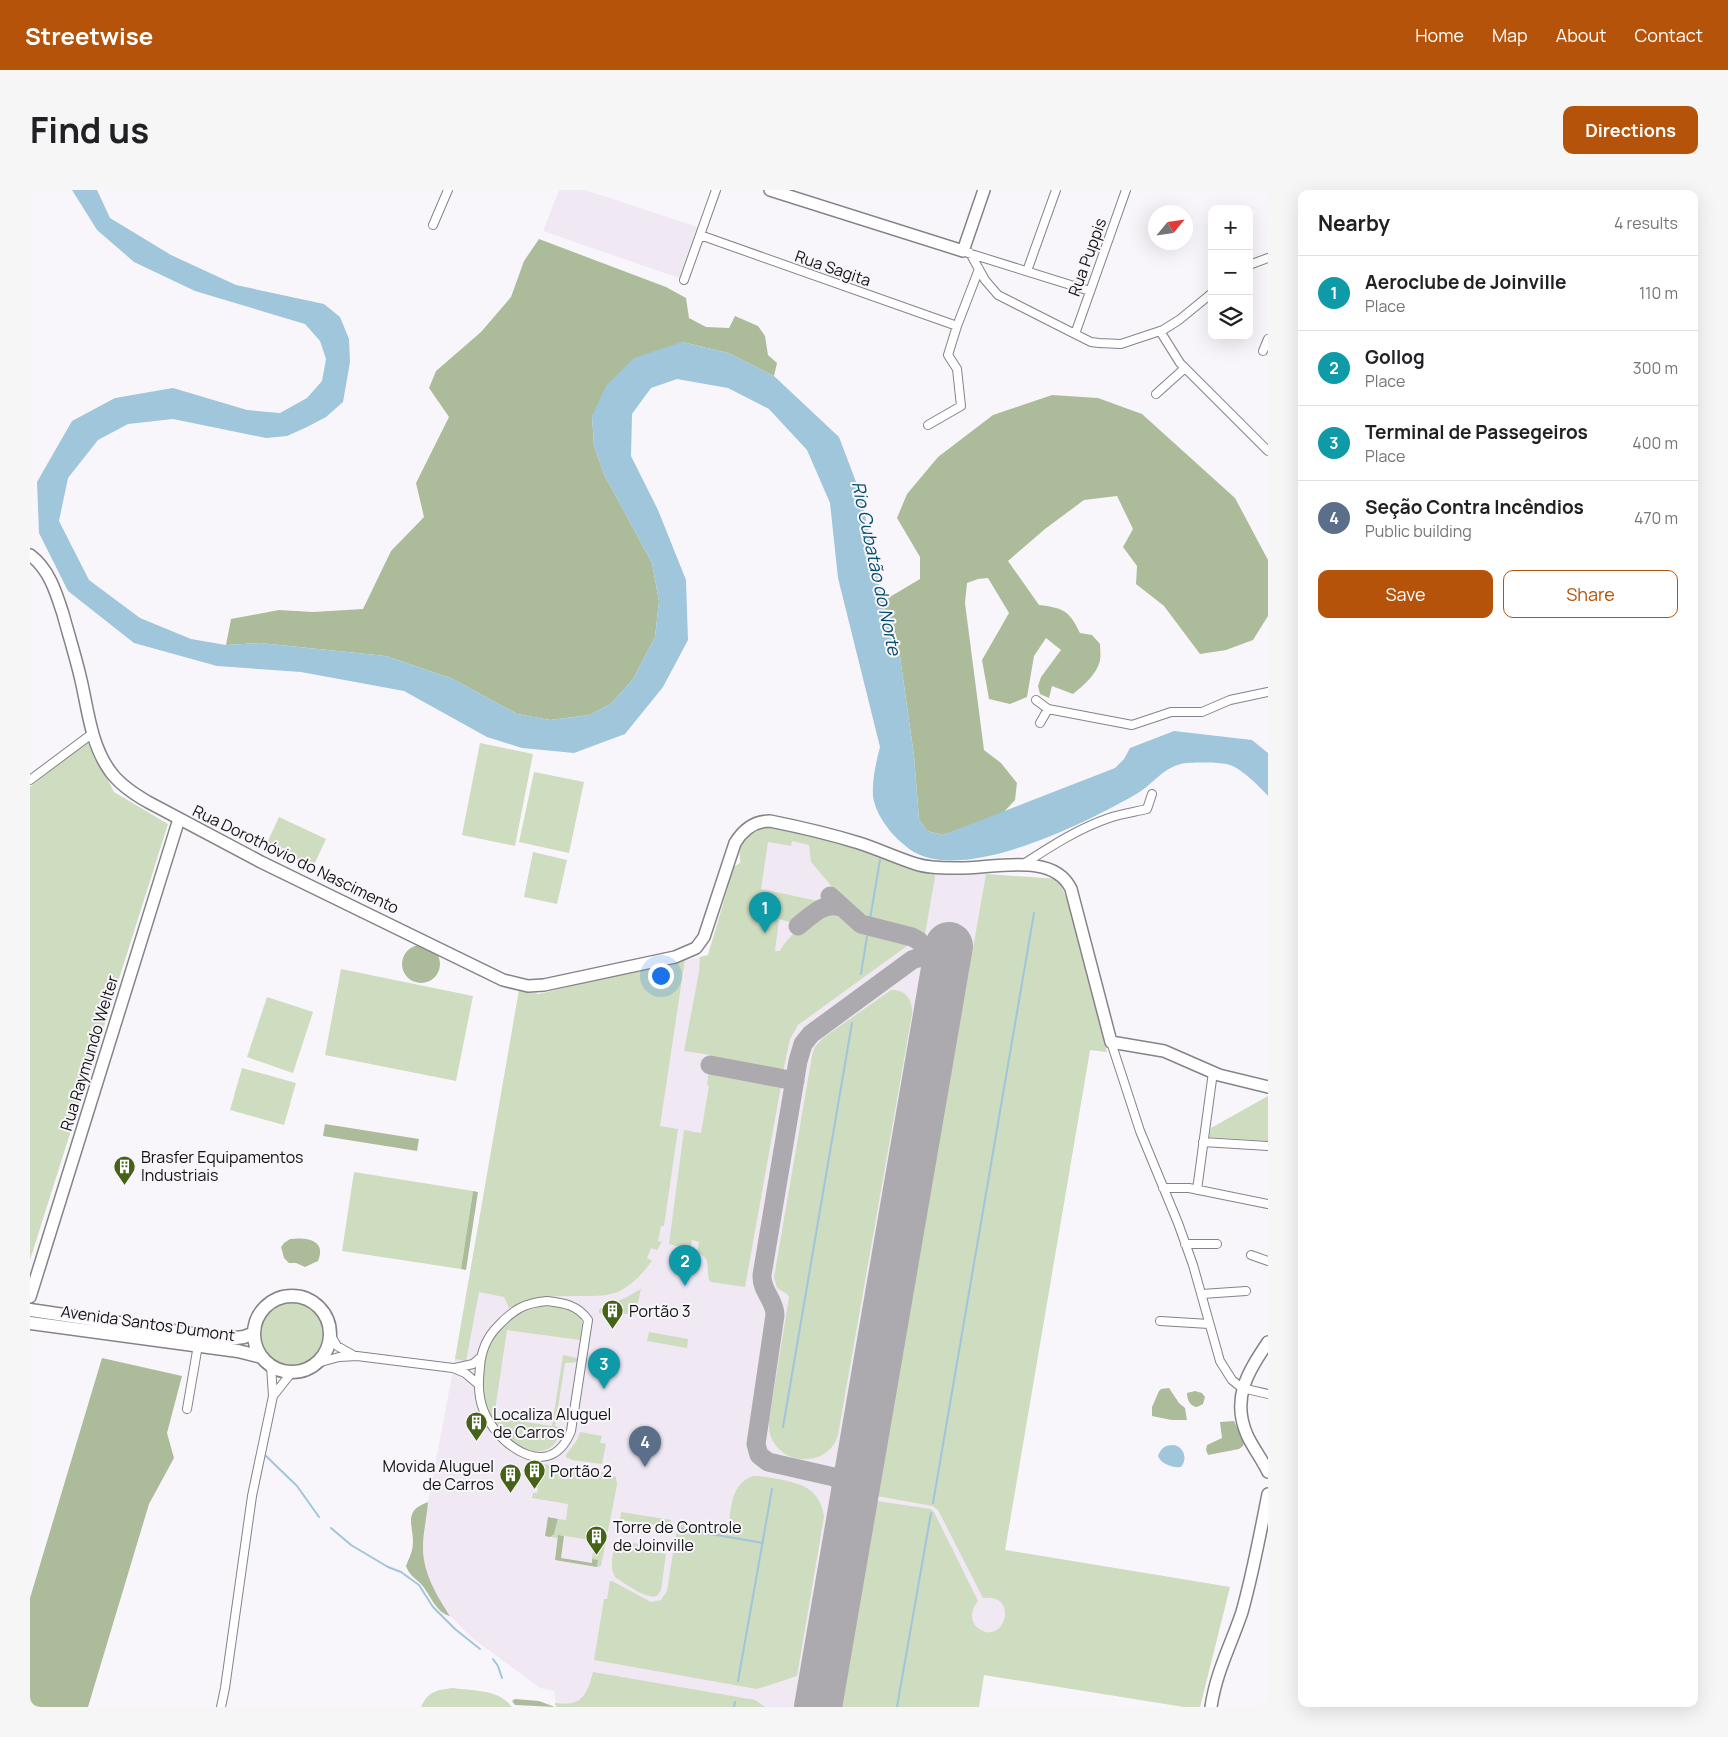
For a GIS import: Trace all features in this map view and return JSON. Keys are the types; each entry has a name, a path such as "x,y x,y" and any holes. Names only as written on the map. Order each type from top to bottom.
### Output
{"main road":[{"path":"294,1296 306,1298 316,1304 326,1318 330,1334 329,1345 317,1363 306,1370 292,1372 282,1371 266,1362 256,1346 254,1333 256,1320 262,1310 276,1299 294,1296"},
{"name":"Avenida Santos Dumont","path":"30,1310 227,1339 244,1337 254,1333"},
{"name":"Avenida Santos Dumont","path":"30,1323 245,1352 266,1362"}],"street":[{"path":"433,225 448,190"},
{"path":"684,280 716,190"},
{"path":"770,190 1090,292"},
{"path":"966,252 984,190"},
{"path":"1027,271 1056,190"},
{"name":"Rua Puppis","path":"1075,334 1126,190"},
{"name":"Rua Sagita","path":"700,235 957,326"},
{"path":"966,252 998,295 1091,342 1110,345 1129,342 1160,331 1179,320 1210,295"},
{"path":"1253,264 1268,258"},
{"path":"928,425 961,406 957,369 948,355 979,269"},
{"path":"1160,331 1170,349 1185,368 1268,451"},
{"path":"1263,351 1268,339"},
{"path":"1156,394 1185,368"},
{"name":"Rua Dorothóvio do Nascimento","path":"30,555 41,565 57,594 75,654 93,732 102,758 116,779 138,796 179,819 295,879 503,980 518,985 544,985 600,974 675,957 693,950 699,945 707,931 735,844 744,832 758,822 770,821 840,838 924,866 960,869 1022,865"},
{"path":"1036,700 1048,709 1132,725 1171,712 1202,712 1230,700 1268,692"},
{"path":"1040,723 1048,709"},
{"path":"30,780 93,732"},
{"path":"1022,865 1082,828 1109,818 1147,809 1152,794"},
{"name":"Rua Raymundo Welter","path":"30,1296 179,819"},
{"path":"1022,865 1054,870 1067,882 1073,897 1111,1042 1140,1131 1185,1244 1202,1294 1220,1361 1232,1380 1242,1388 1268,1394"},
{"path":"1111,1042 1164,1051 1213,1072 1268,1087"},
{"path":"1197,1190 1213,1072"},
{"path":"1203,1142 1268,1146"},
{"path":"1163,1188 1197,1190 1268,1204"},
{"path":"1185,1244 1217,1244"},
{"path":"1251,1255 1268,1261"},
{"path":"1202,1294 1246,1291"},
{"path":"547,1301 565,1303 576,1307 588,1320 572,1431 568,1440 557,1452 548,1456 532,1456 510,1446 503,1440 486,1416 478,1384 481,1356 487,1340 495,1328 512,1312 521,1307 547,1301"},
{"path":"1160,1321 1210,1324"},
{"path":"330,1334 337,1346 357,1356"},
{"path":"1268,1342 1242,1388 1241,1407 1243,1425 1268,1472"},
{"path":"187,1409 198,1345"},
{"path":"317,1363 339,1357 357,1356 453,1368 465,1373 478,1384"},
{"path":"453,1368 472,1364 481,1356"},
{"path":"221,1707 252,1496 273,1396 266,1362"},
{"path":"273,1396 292,1372"},
{"path":"1211,1707 1218,1673 1234,1634 1250,1582 1268,1494"}],"shaded area":[{"path":"559,190 585,190 698,227 679,278 543,231"},
{"path":"771,827 824,838 941,871 1058,879 1107,1052 1090,1050 1005,1550 1230,1587 1200,1707 1184,1707 984,1675 979,1707 556,1707 554,1691 540,1688 472,1638 450,1616 439,1600 429,1579 424,1562 423,1547 428,1502 455,1359 519,990 539,994 708,955 734,867 740,863 741,858 739,854 741,846 744,840"}],"green space":[{"path":"539,239 666,287 686,298 689,318 706,327 729,328 735,316 758,326 765,336 768,355 777,363 774,376 728,353 682,342 592,416 594,446 604,474 652,563 659,601 655,637 633,679 612,703 590,715 550,720 517,714 453,679 386,656 260,643 226,645 231,619 279,610 313,612 363,609 391,551 424,517 416,483 449,417 429,388 436,371 481,332 511,297 524,261"},
{"path":"1052,395 1098,398 1142,414 1235,498 1268,560 1268,616 1253,640 1226,650 1200,654 1164,606 1136,584 1137,566 1123,547 1133,529 1117,496 1084,500 1045,529 1008,561 1039,605 1060,609 1069,615 1080,633 1092,635 1100,644 1099,665 1090,679 1073,694 1052,686 1049,698 1040,694 1038,686 1041,677 1061,650 1046,638 1034,656 1027,697 1010,704 989,699 982,660 1009,613 988,578 967,583 965,603 984,750 1001,763 1017,783 1015,800 1003,813 943,835 927,831 919,819 914,756 900,657 886,618 883,601 920,579 920,557 897,518 907,494 938,457 993,415"},
{"path":"88,741 114,792 168,824 30,1260 30,787"},
{"path":"480,743 533,754 515,846 462,835"},
{"path":"534,772 584,782 569,853 519,842"},
{"path":"279,817 326,839 313,867 266,845"},
{"path":"764,826 824,838 933,871 935,877 925,934 868,921 857,916 811,862 809,845 792,841 791,846 768,842 761,889 823,902 797,924 779,919 775,951 780,951 789,938 805,923 823,912 831,910 838,911 861,929 911,943 798,1025 790,1039 781,1074 711,1061 711,1055 684,1051 699,972 700,957 708,955 734,867 740,863 741,846 752,832"},
{"path":"533,852 567,860 557,904 524,897"},
{"path":"986,874 1058,879 1069,904 1107,1052 1090,1050 1005,1550 1230,1587 1200,1707 1184,1707 984,1675 979,1707 841,1707 877,1501 931,1509 978,1601 972,1615 973,1622 978,1628 987,1632 995,1631 1001,1626 1004,1619 1005,1611 1002,1603 995,1599 983,1598 938,1510 932,1506 877,1496"},
{"path":"421,945 428,946 434,951 439,957 439,971 434,977 428,982 421,983 414,982 408,977 403,971 402,964 403,957 408,951 414,946"},
{"path":"685,959 660,1126 678,1129 664,1226 661,1226 658,1241 662,1242 657,1250 651,1248 647,1258 652,1261 633,1282 618,1292 610,1294 537,1298 509,1308 504,1297 479,1292 466,1361 455,1359 519,990 539,994"},
{"path":"341,969 473,996 456,1081 325,1055"},
{"path":"891,990 901,991 908,996 912,1014 837,1439 828,1451 821,1456 804,1459 795,1458 780,1450 772,1440 769,1429 789,1297 777,1288 774,1277 812,1056 815,1047 823,1038"},
{"path":"267,997 313,1012 293,1073 247,1057"},
{"path":"242,1068 296,1083 284,1125 230,1110"},
{"path":"709,1069 778,1083 781,1086 745,1287 711,1282 709,1280 707,1260 697,1252 699,1242 692,1240 690,1250 669,1244 684,1130 701,1133 709,1086 707,1085"},
{"path":"1268,1096 1268,1141 1209,1137 1211,1128"},
{"path":"325,1124 419,1139 417,1151 323,1136"},
{"path":"354,1172 473,1191 461,1269 342,1251"},
{"path":"473,1191 478,1192 466,1270 461,1269"},
{"path":"290,1239 308,1239 317,1244 320,1248 318,1261 305,1267 296,1263 289,1263 284,1258 281,1247"},
{"path":"641,1289 635,1315 619,1313 618,1318 599,1313 599,1309"},
{"path":"292,1301 304,1304 315,1311 322,1322 325,1334 322,1346 315,1357 304,1364 292,1367 280,1364 269,1357 262,1346 259,1334 262,1322 269,1311 280,1304"},
{"path":"544,1306 566,1308 580,1315 582,1323 580,1340 507,1330 494,1417 552,1426 563,1355 577,1358 577,1362 565,1363 555,1426 561,1428 559,1435 549,1449 532,1451 514,1444 497,1428 489,1414 484,1398 483,1375 488,1347 499,1330 506,1323 524,1312"},
{"path":"649,1332 688,1339 687,1348 647,1341"},
{"path":"102,1358 182,1376 167,1433 174,1458 149,1504 88,1707 30,1707 30,1598"},
{"path":"1169,1388 1179,1403 1185,1408 1187,1420 1171,1420 1152,1416 1152,1407 1159,1391"},
{"path":"1195,1391 1202,1393 1205,1397 1203,1404 1197,1407 1191,1404 1187,1396 1187,1393"},
{"path":"1234,1421 1244,1442 1243,1446 1239,1449 1208,1455 1207,1445 1222,1438 1220,1422"},
{"path":"580,1432 602,1436 600,1443 606,1444 602,1464 572,1460 566,1457"},
{"path":"536,1463 607,1473 616,1477 617,1485 601,1566 597,1567 598,1560 592,1559 595,1541 559,1535 558,1538 550,1537 555,1531 558,1519 566,1520 568,1504 532,1498 533,1493 537,1493 538,1488 532,1487"},
{"path":"753,1476 791,1482 809,1490 816,1496 821,1505 824,1517 797,1676 757,1689 594,1660 604,1599 607,1599 610,1581 651,1602 661,1600 667,1591 678,1522 728,1530 733,1498 740,1485"},
{"path":"428,1502 423,1542 425,1566 440,1600 450,1616 437,1607 421,1584 410,1574 406,1566 412,1552 412,1516 419,1506"},
{"path":"621,1512 671,1520 670,1527 620,1520"},
{"path":"548,1517 558,1519 554,1534 550,1537 545,1536"},
{"path":"558,1535 564,1536 561,1558 592,1563 592,1559 598,1560 597,1567 555,1560"},
{"path":"615,1541 640,1544 639,1550 666,1554 661,1590 657,1596 641,1593 616,1578 612,1570"},
{"path":"593,1672 755,1700 765,1707 556,1707 555,1703 571,1703 582,1698"},
{"path":"453,1688 493,1694 507,1701 512,1707 421,1707 430,1694"},
{"path":"515,1699 539,1701 555,1707 515,1705 512,1701"}],"water":[{"path":"72,190 97,190 110,218 171,255 236,285 324,304 340,317 349,339 350,362 343,402 326,417 307,427 287,436 266,438 173,419 128,424 98,440 68,478 59,521 89,580 140,618 191,639 226,645 260,643 386,656 453,679 517,714 550,720 590,715 612,703 633,679 655,637 659,601 652,563 604,474 594,446 592,416 606,386 634,358 682,342 728,353 774,376 839,437 861,495 886,618 900,657 914,756 919,819 927,831 943,835 1115,768 1124,759 1130,748 1174,731 1252,740 1268,753 1268,796 1245,774 1230,765 1220,763 1181,764 1169,769 1138,793 1117,805 1028,845 965,860 937,860 911,850 897,839 888,828 874,802 874,777 880,747 838,578 830,503 807,450 769,409 728,388 677,379 651,388 632,414 631,456 658,510 686,580 688,640 663,687 625,734 574,753 522,748 487,737 404,691 301,672 217,666 134,643 68,591 39,533 37,482 72,421 115,398 173,388 247,410 280,413 307,398 322,381 326,359 320,341 305,324 195,291 134,262 97,230"},
{"path":"1174,1445 1180,1448 1184,1454 1181,1467 1168,1465 1158,1456 1164,1448"}],"waterway":[{"path":"870,919 880,860"},
{"path":"933,1503 1034,913"},
{"path":"861,974 867,936"},
{"path":"783,1427 852,1023"},
{"path":"266,1456 297,1486 319,1517"},
{"path":"738,1681 772,1489"},
{"path":"897,1707 931,1513"},
{"path":"331,1528 351,1545 388,1567 401,1572 419,1585 433,1607 455,1629 480,1649"},
{"path":"682,1529 763,1543"},
{"path":"493,1659 498,1666 502,1678"},
{"path":"734,1707 735,1702"}],"taxiway":[{"path":"830,896 861,924 912,937 919,941 938,961"},
{"path":"798,926 823,908 829,906 841,907"},
{"path":"854,1499 846,1486 834,1477 768,1462 759,1455 756,1444 775,1315 773,1305 762,1281 762,1275 798,1061 803,1044 811,1034 912,960 925,957 934,958 940,965 943,978"},
{"path":"710,1065 795,1081"},
{"path":"834,1477 849,1473 860,1462"}],"runway":[{"path":"818,1707 949,946"}],"place":[{"name":"Aeroclube de Joinville","path":"765,933"},
{"name":"Brasfer Equipamentos Industriais","path":"125,1185"},
{"name":"Gollog","path":"685,1286"},
{"name":"Portão 3","path":"613,1330"},
{"name":"Terminal de Passegeiros","path":"604,1389"},
{"name":"Localiza Aluguel de Carros","path":"477,1442"},
{"name":"Seção Contra Incêndios","path":"645,1467"},
{"name":"Portão 2","path":"534,1490"},
{"name":"Movida Aluguel de Carros","path":"510,1494"},
{"name":"Torre de Controle de Joinville","path":"597,1555"}],"water label":[{"name":"Rio Cubatão do Norte","path":"877,568"}]}
